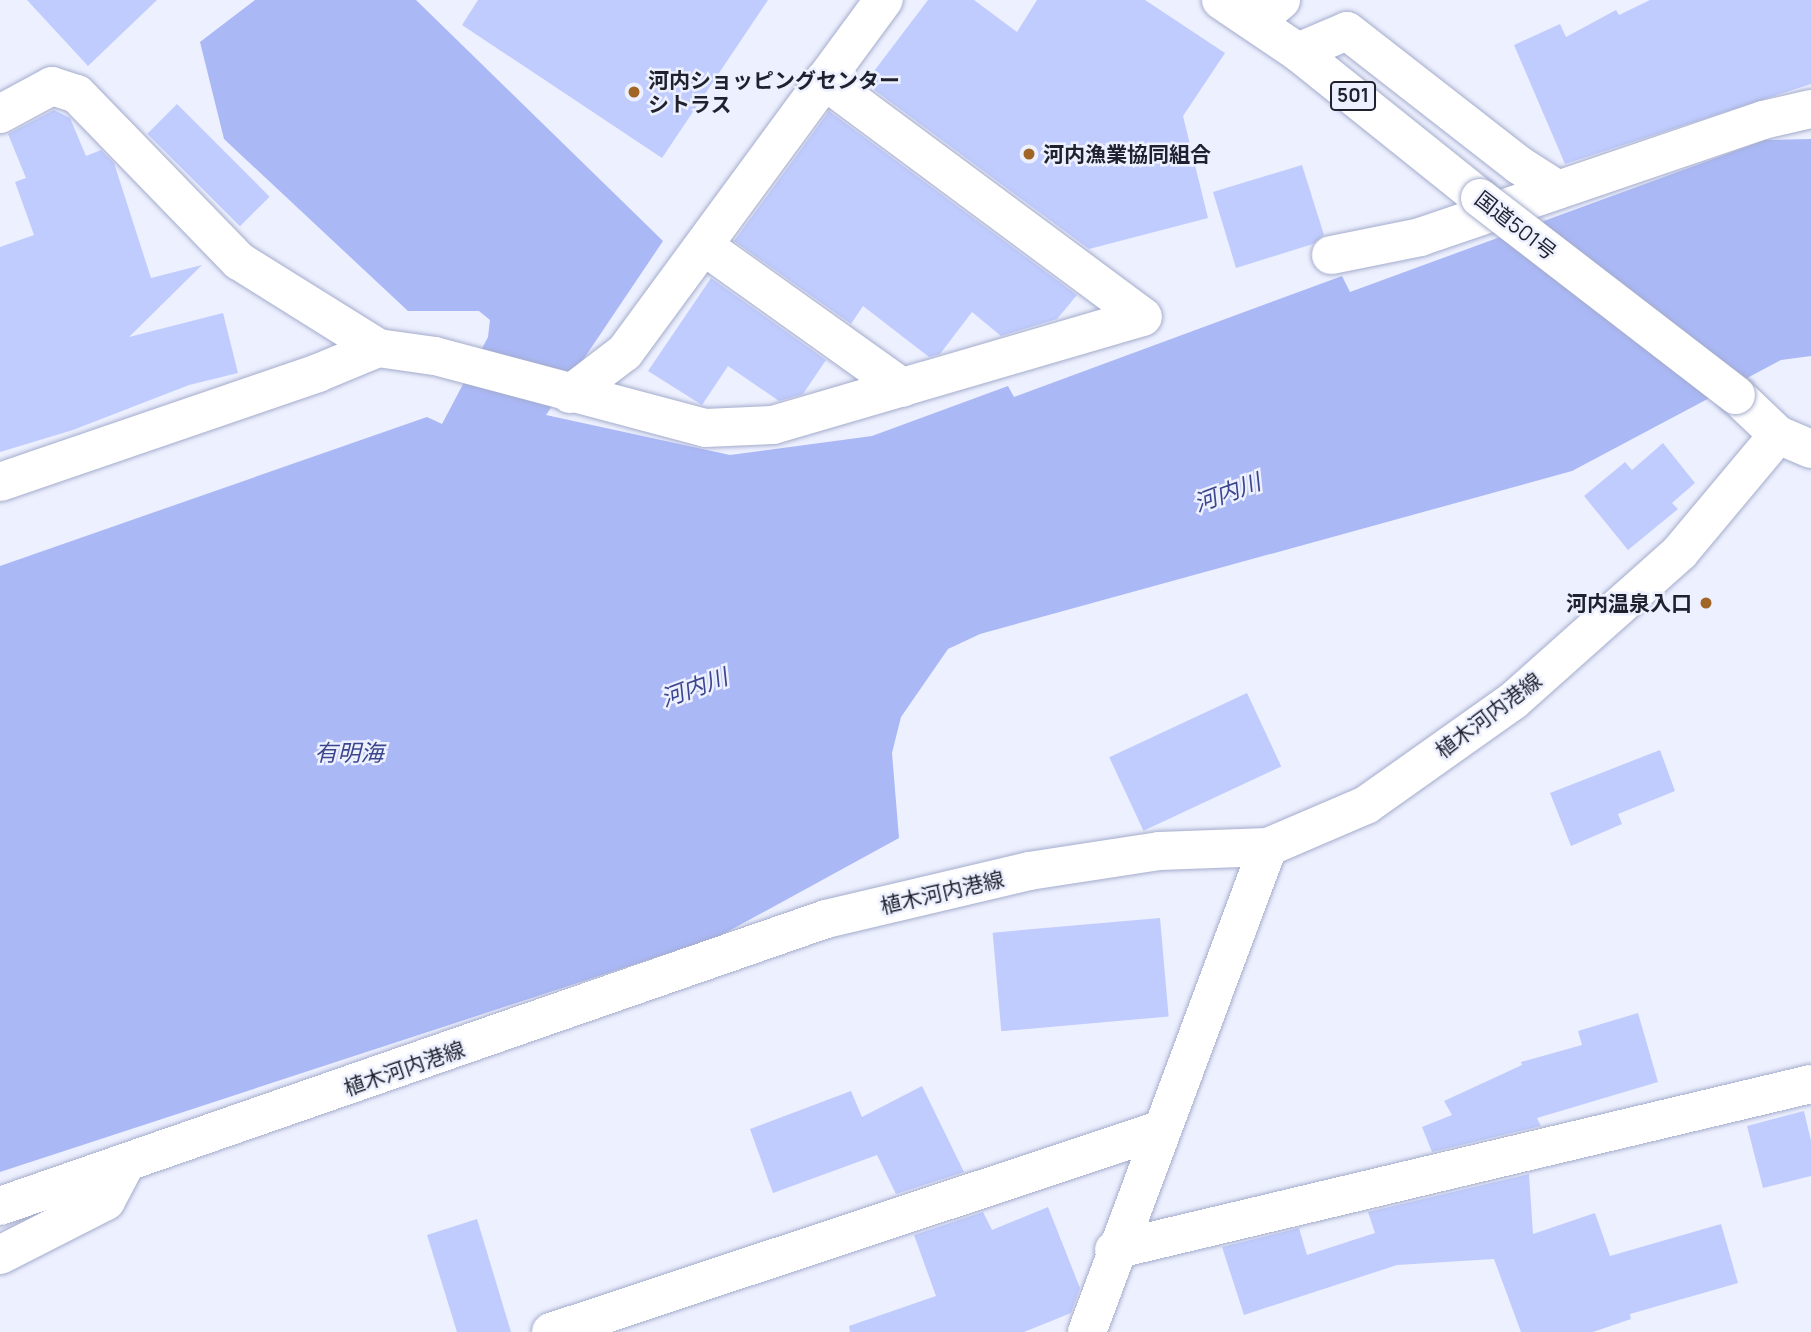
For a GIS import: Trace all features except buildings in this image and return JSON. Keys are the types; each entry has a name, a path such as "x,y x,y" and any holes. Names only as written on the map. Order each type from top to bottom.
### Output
{"main road":[{"path":"570,394 625,352 884,0"},
{"name":"国道501号","path":"1222,0 1268,11 1298,52 1480,198 1795,442"},
{"path":"1298,52 1347,31 1518,165 1558,190"},
{"path":"0,114 52,86 77,94 239,261 378,348 435,356 705,428 774,425 1143,317 824,80"},
{"path":"1331,255 1420,237 1763,120 1811,109"},
{"path":"704,246 903,388"},
{"path":"0,482 378,348"},
{"name":"植木河内港線","path":"0,1206 125,1165 826,919 1029,871 1159,852 1268,847 1366,805 1513,701 1681,552 1795,442"},
{"path":"1087,1332 1114,1250 1268,847"},
{"path":"1114,1250 1811,1084"},
{"path":"551,1332 1160,1130"},
{"path":"0,1255 106,1201 125,1165"}],"water":[{"path":"255,0 416,0 663,241 546,415 730,455 872,436 1008,386 1014,397 1342,276 1350,292 1765,140 1811,139 1811,356 1781,360 1572,471 980,634 948,649 901,717 892,753 899,838 718,937 0,1172 0,566 427,417 442,424 488,337 490,320 479,311 408,311 224,139 200,42"}],"place":[{"name":"河内ショッピングセンター シトラス","path":"634,92"},
{"name":"河内漁業協同組合","path":"1029,154"},
{"name":"河内温泉入口","path":"1706,603"}],"water label":[{"name":"河内川","path":"1227,492"},
{"name":"河内川","path":"694,687"},
{"name":"有明海","path":"349,752"}]}
